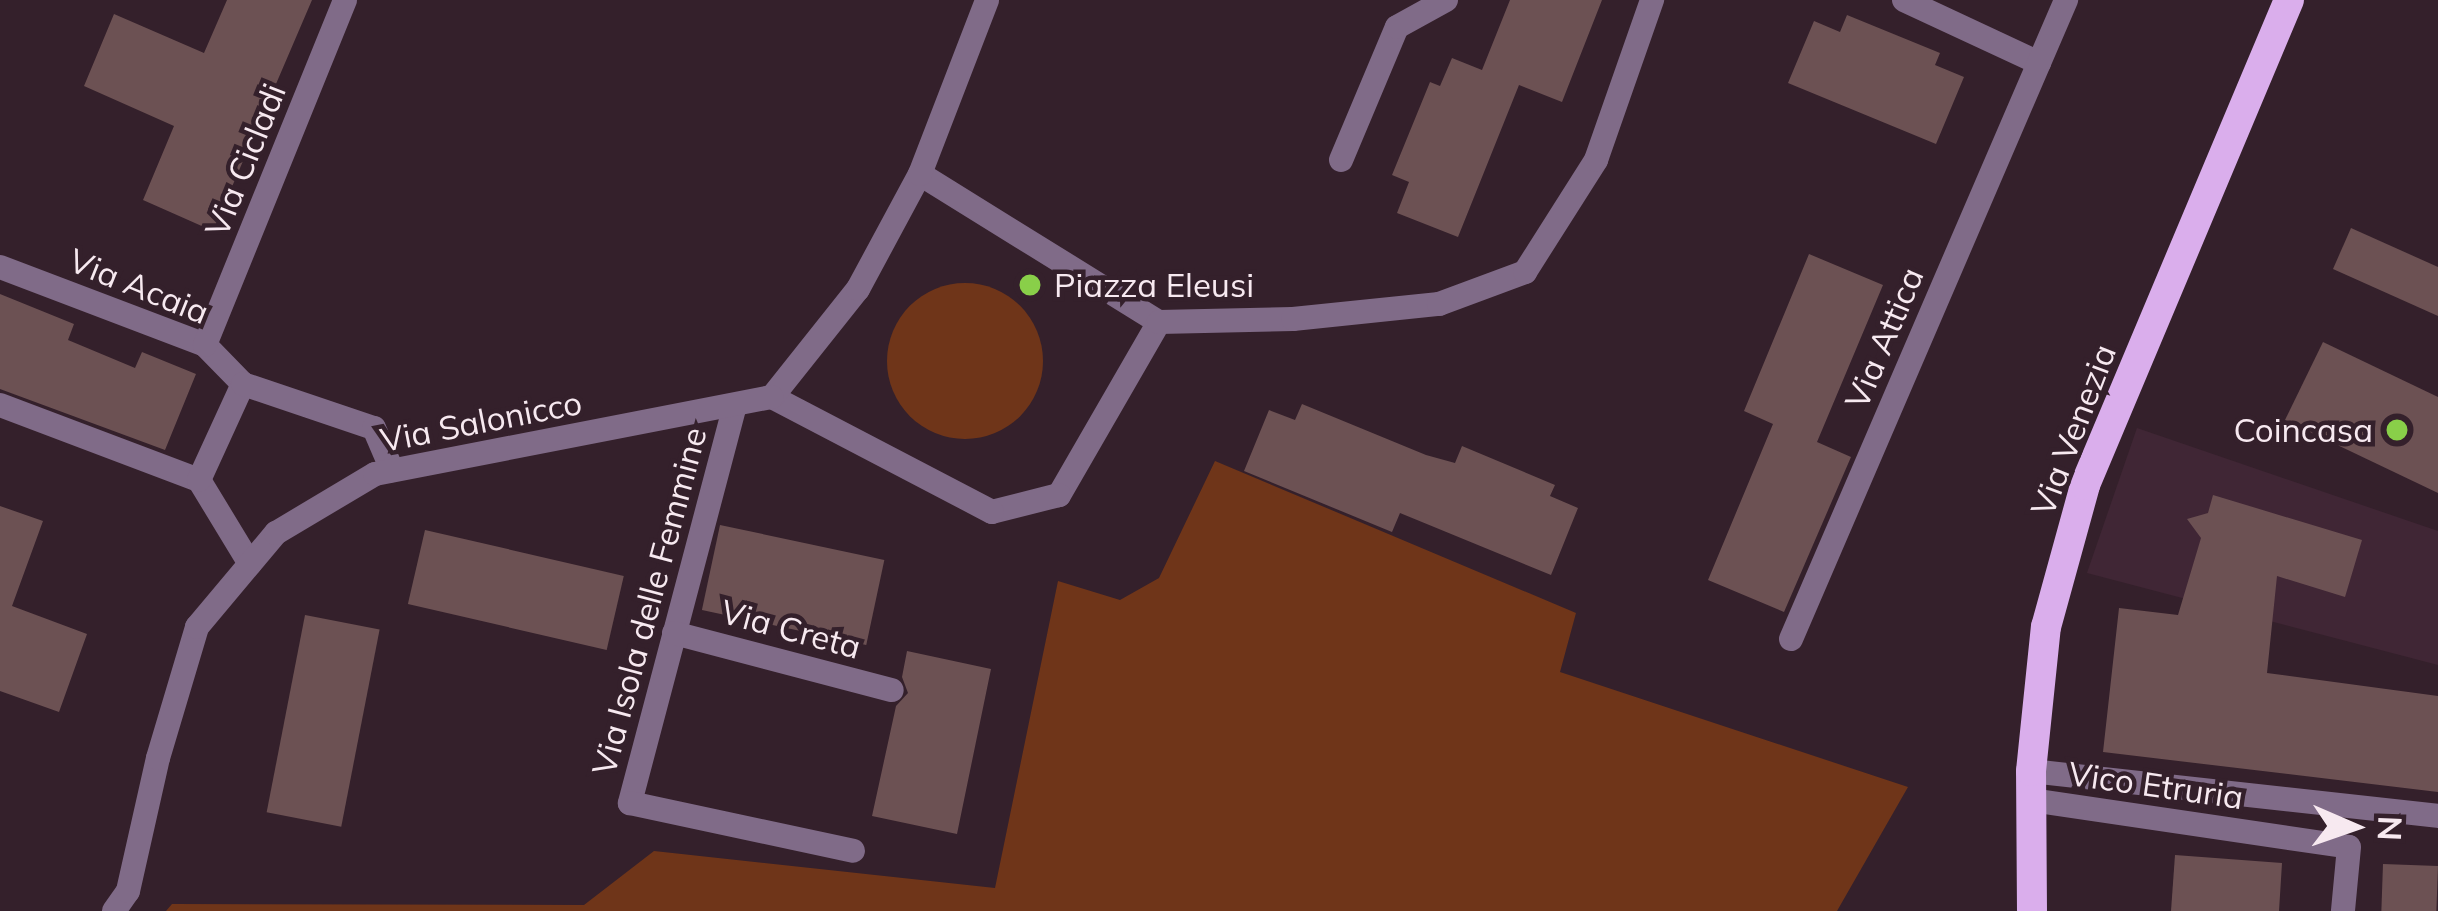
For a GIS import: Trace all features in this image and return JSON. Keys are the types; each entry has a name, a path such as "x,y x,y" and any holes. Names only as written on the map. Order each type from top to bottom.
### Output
{"main road":[{"name":"Via Venezia","path":"2032,911 2032,785 2046,627 2085,485 2289,0"}],"street":[{"name":"Via Cicladi","path":"206,345 345,0"},
{"path":"987,0 920,174 858,289 772,398 992,512 1059,495 1159,322"},
{"path":"1341,160 1397,27 1446,0"},
{"path":"920,174 1159,322 1293,319 1439,304 1525,272 1596,160 1652,0"},
{"path":"1904,0 2039,63"},
{"name":"Via Attica","path":"1791,639 2066,0"},
{"name":"Via Acaia","path":"0,267 206,345 243,384 374,428 392,470"},
{"path":"199,480 243,384"},
{"name":"Via Salonicco","path":"114,911 128,891 158,758 197,627 276,533 375,474 772,398"},
{"path":"0,405 199,480 250,564"},
{"name":"Via Isola delle Femmine","path":"735,405 629,803 853,851"},
{"name":"Via Creta","path":"674,633 892,690"},
{"path":"2032,785 2438,816"},
{"name":"Vico Etruria","path":"2032,785 2349,847 2342,911"}],"shaded area":[{"name":"Piazza Eleusi","path":"965,283 995,289 1020,306 1037,331 1043,361 1037,391 1020,416 995,433 965,439 935,433 910,416 893,391 887,361 893,331 910,306 935,289"},
{"path":"2137,428 2438,531 2438,665 2087,573"},
{"path":"1215,461 1576,613 1560,672 1908,787 1837,911 166,911 172,904 584,905 654,851 995,888 1058,581 1120,600 1159,578"}],"building":[{"path":"227,0 312,0 213,231 143,200 174,126 84,86 114,14 204,53"},
{"path":"1510,0 1602,0 1562,102 1519,85 1458,237 1397,213 1409,182 1392,175 1430,82 1440,86 1452,58 1482,70"},
{"path":"1847,15 1940,53 1935,65 1964,77 1936,144 1788,83 1814,21 1840,32"},
{"path":"2351,228 2438,267 2438,316 2333,269"},
{"path":"1809,254 1883,285 1817,442 1851,457 1784,612 1708,580 1773,424 1744,411"},
{"path":"0,294 74,324 68,340 135,368 142,352 196,374 165,450 0,389"},
{"path":"2323,342 2438,397 2438,493 2285,420"},
{"path":"1302,404 1426,455 1455,463 1462,446 1555,485 1550,496 1578,508 1551,575 1400,513 1392,532 1244,471 1269,410 1295,420"},
{"path":"2213,495 2362,540 2345,597 2277,576 2267,673 2438,696 2438,792 2103,752 2119,608 2178,615 2201,538 2187,519 2208,513"},
{"path":"0,506 43,521 12,606 87,634 59,712 0,691"},
{"path":"720,525 884,560 866,645 702,610"},
{"path":"425,530 624,576 607,650 408,604"},
{"path":"305,615 380,630 341,827 267,812"},
{"path":"907,651 991,669 957,834 872,816 896,706 908,693 902,677"},
{"path":"2175,855 2282,863 2279,911 2171,911"},
{"path":"2383,864 2438,866 2436,911 2381,911"}],"place":[{"name":"Piazza Eleusi","path":"1030,285"},
{"name":"Coincasa","path":"2397,430"}]}
